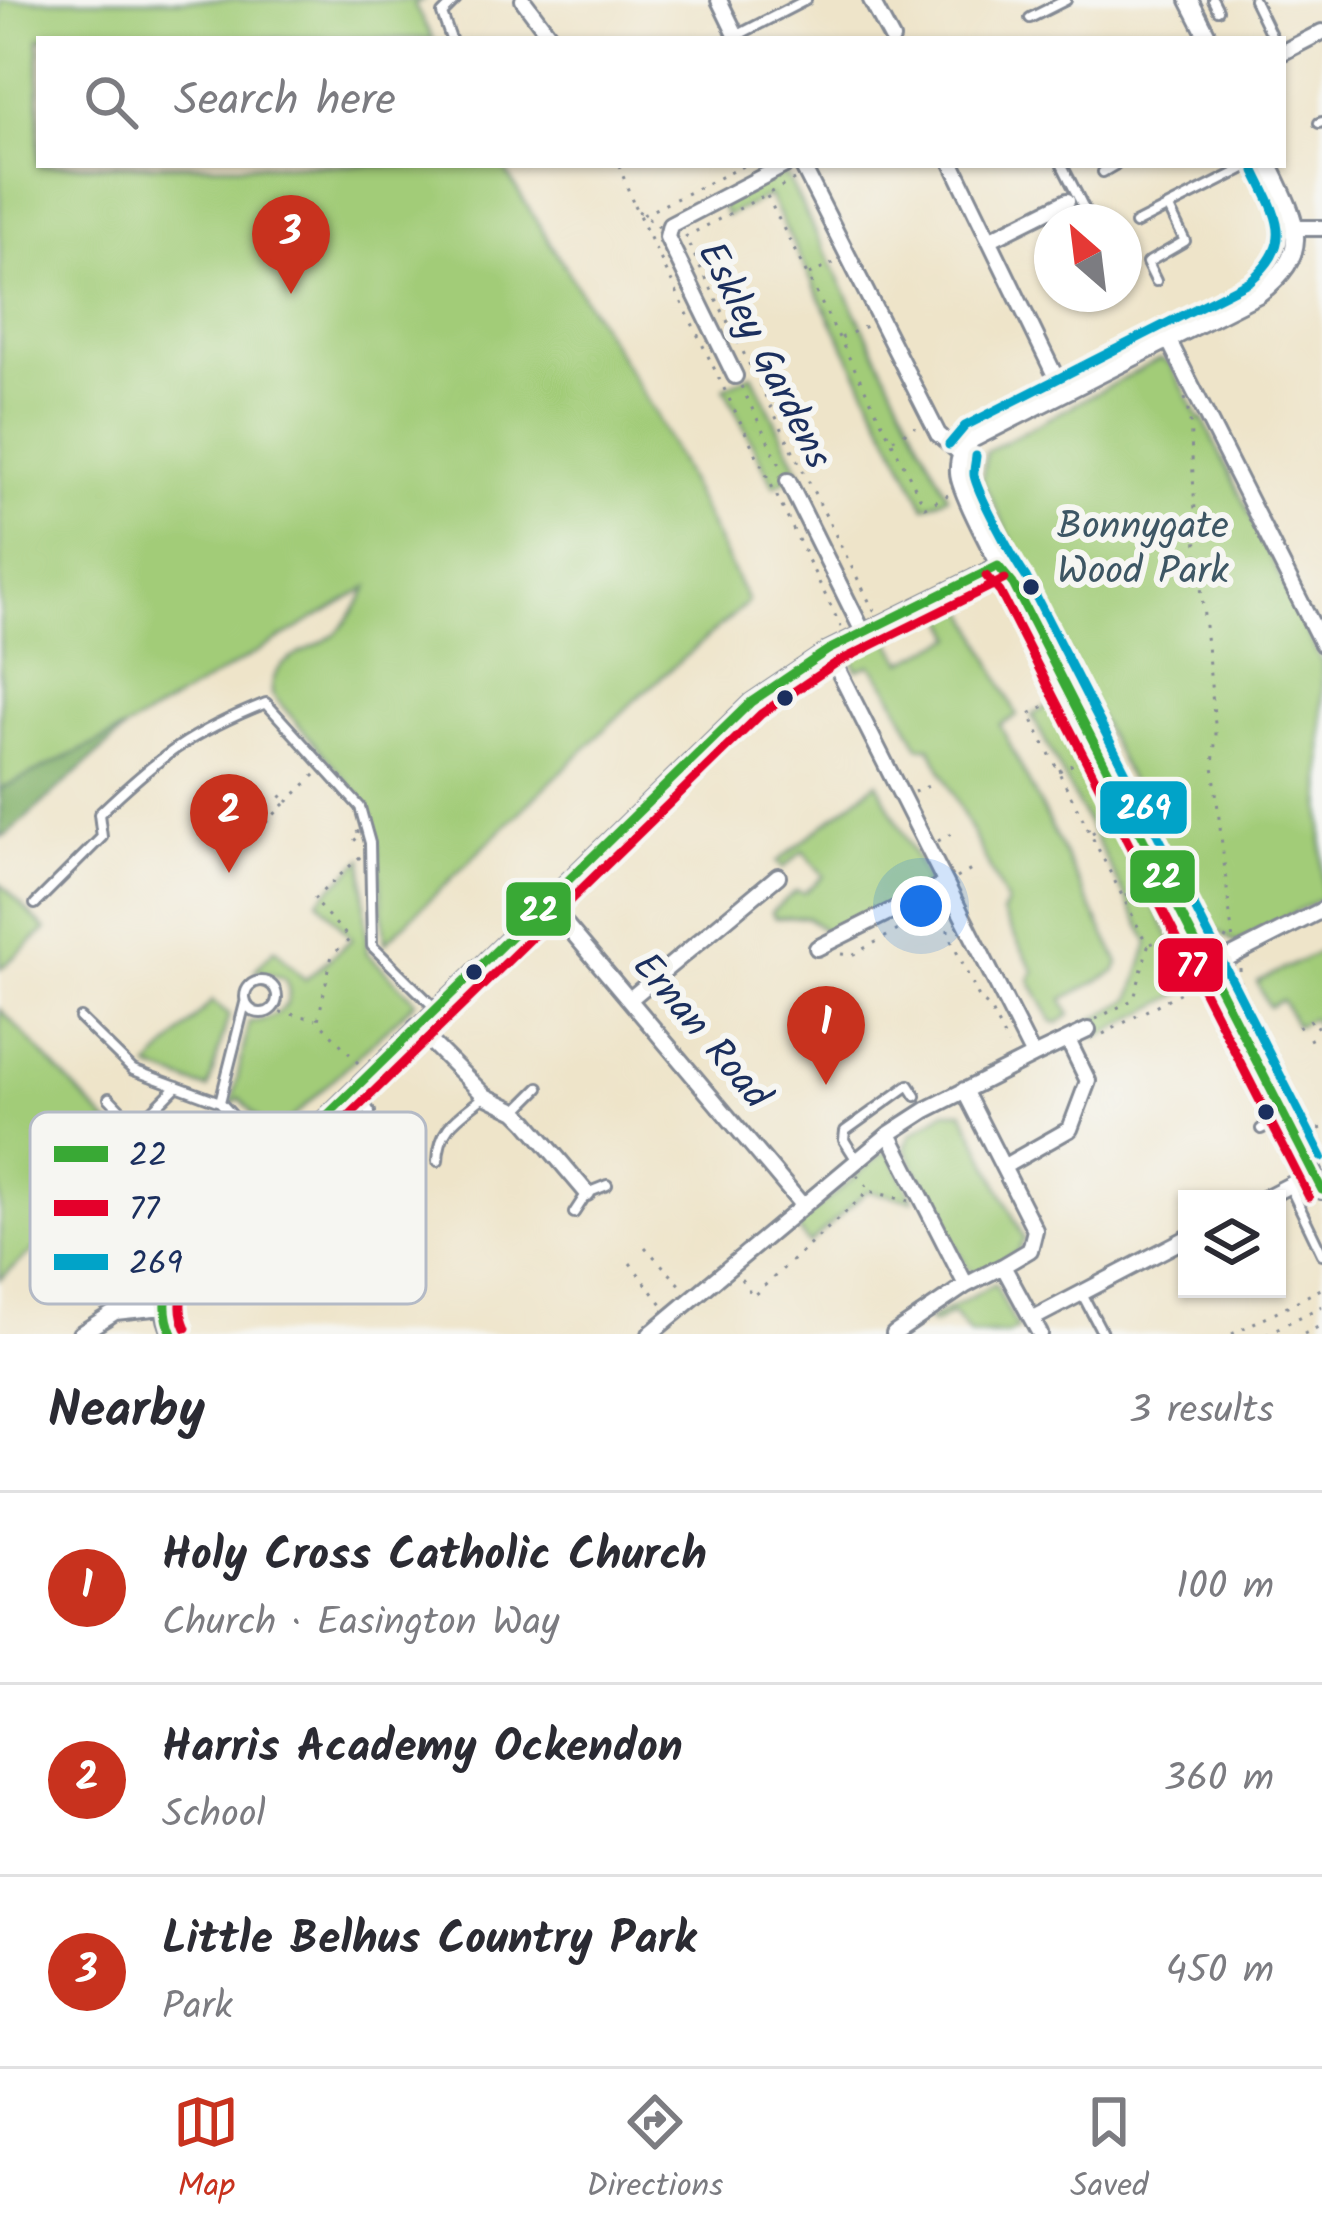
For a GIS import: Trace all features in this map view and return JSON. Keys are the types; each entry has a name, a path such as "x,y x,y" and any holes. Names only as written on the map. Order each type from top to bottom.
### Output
{"street":[{"path":"523,0 550,36"},
{"path":"718,0 736,36"},
{"path":"871,0 887,36"},
{"path":"1190,0 1203,36"},
{"path":"1286,50 1322,32"},
{"name":"Eskley Gardens","path":"735,376 667,230 779,168"},
{"path":"954,168 1062,390"},
{"path":"1270,168 1296,228 1298,244 1281,277 1258,294 972,439 961,454 958,476 998,566 1012,584 1318,1181 1280,1190"},
{"path":"798,172 938,434 961,454"},
{"path":"989,240 1072,199"},
{"path":"1296,228 1322,228"},
{"path":"1168,339 1322,644"},
{"name":"Eskley Gardens","path":"788,481 862,632"},
{"path":"329,1112 751,702 828,650 998,566"},
{"path":"828,650 1033,1056"},
{"path":"630,999 778,875"},
{"path":"817,948 945,884"},
{"name":"Ernan Road","path":"547,902 802,1205"},
{"path":"1211,974 1322,910"},
{"path":"416,1027 484,1096 515,1112 587,1193"},
{"path":"650,1334 889,1134 964,1090 1091,1030"},
{"path":"1004,1167 1070,1129 1077,1117 1088,1081 1068,1040"},
{"path":"894,1334 966,1285 1030,1250 1035,1230 964,1090"},
{"path":"889,1134 966,1285"},
{"path":"1032,1319 1176,1239"},
{"path":"1004,1266 1040,1334"},
{"path":"80,1334 115,1312 163,1306 172,1334"}],"lane":[{"path":"451,36 442,14 456,0"},
{"path":"739,36 806,0"},
{"path":"1030,18 1066,0"},
{"path":"1213,0 1218,10"},
{"path":"1254,0 1272,36"},
{"path":"1063,168 1076,204"},
{"path":"1103,172 1110,168"},
{"path":"1142,221 1245,168"},
{"path":"1156,280 1147,263 1185,241 1168,208"},
{"path":"35,904 102,837 99,814 153,762 189,738 266,703 350,794 370,843 372,946 436,1009"},
{"path":"220,1102 246,991 253,983 269,983 276,992 277,1002 266,1013 250,1010 245,1003"},
{"path":"80,1018 133,1070 220,1102 229,1112"},
{"path":"856,1166 844,1140 845,1131 909,1085 916,1096"},
{"path":"151,1112 177,1086"},
{"path":"354,1088 370,1112"},
{"path":"515,1112 539,1088"},
{"path":"438,1161 439,1141 447,1128 484,1096"},
{"path":"109,1098 122,1112"},
{"path":"1261,1129 1284,1118"},
{"path":"574,1213 587,1193 607,1185"},
{"path":"1289,1185 1322,1254"},
{"path":"1082,1293 1102,1334"}],"path":[{"path":"620,168 842,628"},
{"path":"644,215 739,168"},
{"path":"798,172 766,195 685,237 875,612"},
{"path":"766,195 926,507 952,493"},
{"path":"634,205 667,230"},
{"path":"807,276 836,262"},
{"path":"839,339 868,325"},
{"name":"Eskley Gardens","path":"735,376 788,481"},
{"path":"1189,396 1183,400 1190,420 1216,734 1213,765 1233,943"},
{"path":"891,440 919,426"},
{"path":"1054,700 1029,714 1148,946 1135,997 1091,1030"},
{"path":"1059,772 1084,759"},
{"path":"257,831 316,772 320,775"},
{"path":"902,798 931,785"},
{"path":"279,794 286,802"},
{"path":"292,796 300,804"},
{"path":"1090,834 1115,820"},
{"path":"318,1020 332,956 350,939 314,900 366,852 352,836 366,826"},
{"path":"926,848 956,832"},
{"path":"945,884 973,869"},
{"path":"1123,897 1148,885"},
{"path":"841,954 852,955 937,909 948,921 948,934 1008,1045"},
{"path":"1148,946 1172,934"},
{"path":"1240,959 1242,1008"},
{"path":"1091,1030 1136,1017 1196,984 1202,986 1211,974"},
{"path":"1135,997 1144,1013"},
{"path":"1128,1002 1136,1017"},
{"path":"280,1012 318,1020 359,1064"},
{"path":"1298,1027 1313,1019 1321,1035 1309,1040"},
{"path":"1309,1134 1322,1128"},
{"path":"856,1166 872,1192 919,1204"},
{"path":"737,1272 753,1296 872,1192"},
{"path":"646,1247 689,1294"},
{"path":"630,1263 668,1312"},
{"path":"1232,1334 1321,1289"},
{"path":"1266,1334 1322,1306"},
{"path":"1304,1334 1322,1325"}],"green space":[{"path":"0,0 423,0 414,5 431,36 36,36 36,168 504,168 656,415 748,602 636,699 385,943 377,835 357,793 272,694 277,671 336,633 368,587 126,729 0,789"},
{"path":"779,173 788,178 948,496 925,507 769,196 726,216 720,203"},
{"name":"Bonnygate Wood Park","path":"1160,359 1170,364 1203,419 1322,663 1322,898 1236,943 1198,918 982,480 986,452"},
{"path":"752,374 800,472 774,486 724,388"},
{"path":"966,608 1017,716 1000,725 1119,963 1115,972 1063,999 1070,1015 1058,1023 1052,1021 1030,980 1034,971 1002,914 1007,903 930,747 919,747 871,665 857,670 852,657 888,637 903,662 955,637 946,618"},
{"path":"1051,704 1195,986 1096,1038 1089,1022 1131,999 1149,943 1032,715"},
{"path":"126,729 8,834 0,837 0,789"},
{"path":"877,782 929,883 912,897 832,937 807,917 775,918 771,912 824,876 803,851 783,868 777,862"},
{"path":"363,859 367,953 416,1001 298,1112 252,1112 240,1098 232,1104 249,1022 275,1015 289,996 284,978 255,970 275,949 305,980 352,939 318,900"},
{"path":"0,883 46,930 0,969"},
{"path":"1322,951 1320,1031 1313,1018 1296,1026 1282,1000 1269,1007 1257,982"},
{"path":"212,1001 229,1014 208,1089 149,1068"},
{"path":"0,1009 97,1112 30,1112 30,1253 0,1279"},
{"path":"946,1111 963,1111 1024,1239 1018,1251 978,1274 967,1268 905,1148 911,1134"},
{"path":"890,1152 913,1200 867,1191 809,1244 796,1227 881,1154"},
{"path":"995,1284 1017,1329 1008,1334 970,1334 953,1313 934,1324 928,1321"}],"transit line":[{"name":"269","path":"949,445 965,426 1250,281 1273,254 1278,229 1255,171"},
{"name":"269","path":"976,456 974,475 989,511 1322,1157"},
{"name":"22","path":"998,566 1013,584 1322,1190"},
{"name":"22","path":"331,1112 751,702 828,650 998,566"},
{"name":"77","path":"986,576 1000,592 1309,1197"},
{"name":"77","path":"353,1112 761,714 836,663 1005,579"},
{"name":"22","path":"166,1304 172,1334"},
{"name":"77","path":"181,1304 186,1328"}],"place":[{"name":"Little Belhus Country Park","path":"291,294"},
{"name":"Harris Academy Ockendon","path":"229,873"},
{"name":"Holy Cross Catholic Church","path":"826,1085"}]}
